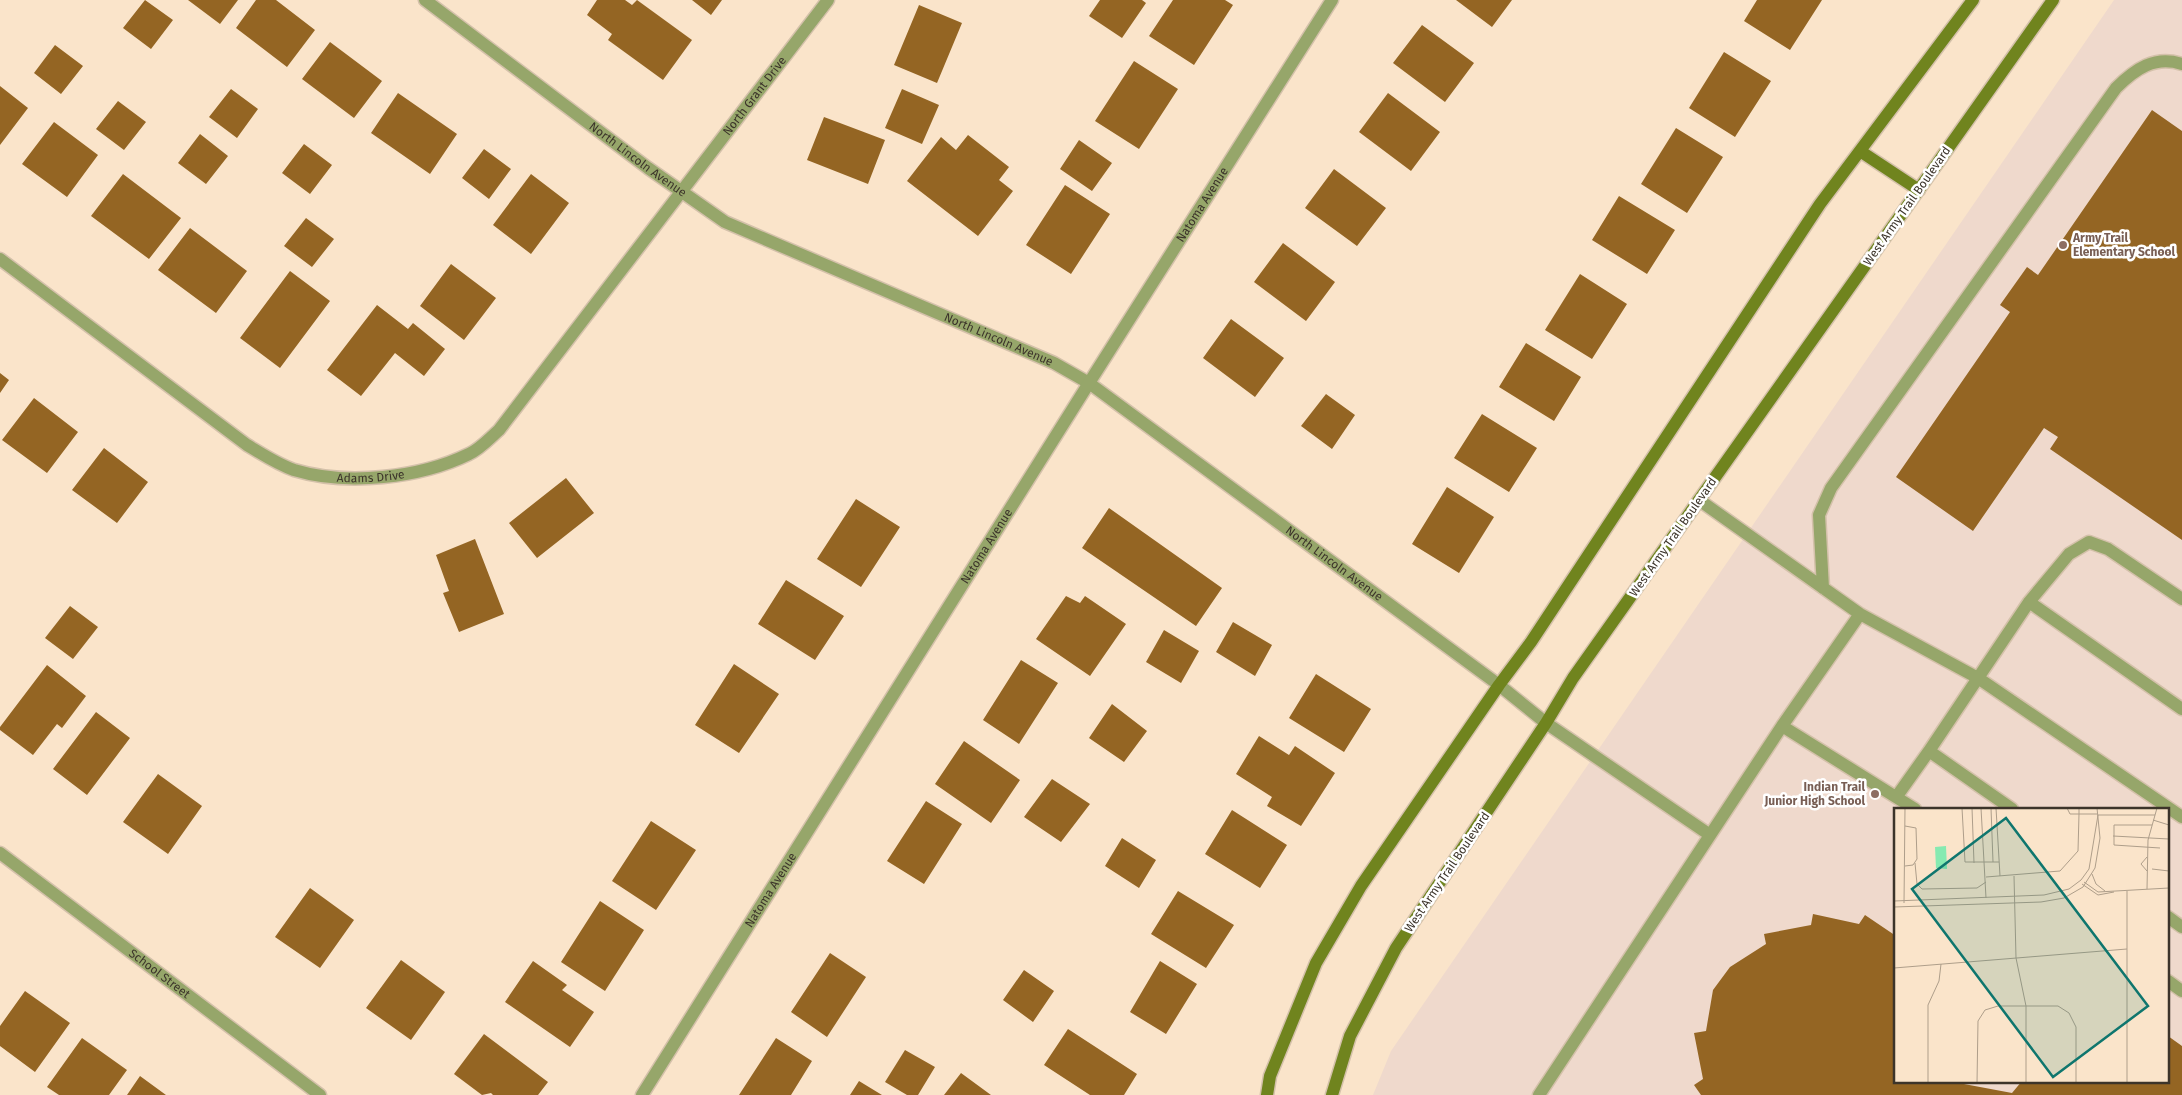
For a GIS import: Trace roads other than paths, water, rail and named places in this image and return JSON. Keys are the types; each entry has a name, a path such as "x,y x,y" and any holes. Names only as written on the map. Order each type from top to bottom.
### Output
{"main road":[{"path":"1267,1095 1270,1076 1316,963 1360,886 1499,685 1531,642 1820,204 1973,0"},
{"name":"West Army Trail Boulevard","path":"1332,1095 1350,1036 1396,948 1546,723 1573,678 2053,0"},
{"path":"1860,151 1919,190"}],"street":[{"name":"North Lincoln Avenue","path":"425,0 682,193 725,222 1054,363 1089,383 1499,685 1546,723 1710,835"},
{"name":"North Grant Drive","path":"682,193 828,0"},
{"name":"Natoma Avenue","path":"642,1095 1332,0"},
{"path":"1823,588 1819,515 1831,488 2116,88 2142,66 2155,61 2182,64"},
{"name":"Adams Drive","path":"0,259 247,445 272,460 294,470 319,475 350,478 385,476 440,466 472,453 499,430 682,193"},
{"path":"1699,500 1860,614 1978,678 2169,808"},
{"path":"1897,796 2029,602 2068,554 2089,542 2108,549 2182,599"},
{"path":"2029,602 2182,709"},
{"path":"1539,1095 1782,726 1860,614"},
{"path":"1782,726 1914,808"},
{"path":"1929,751 2011,808"},
{"path":"2170,809 2182,817"},
{"name":"School Street","path":"0,853 320,1095"},
{"path":"2170,918 2182,927"},
{"path":"2170,982 2182,991"}],"place":[{"name":"Army Trail Elementary School","path":"2063,245"},
{"name":"Indian Trail Junior High School","path":"1875,794"}]}
